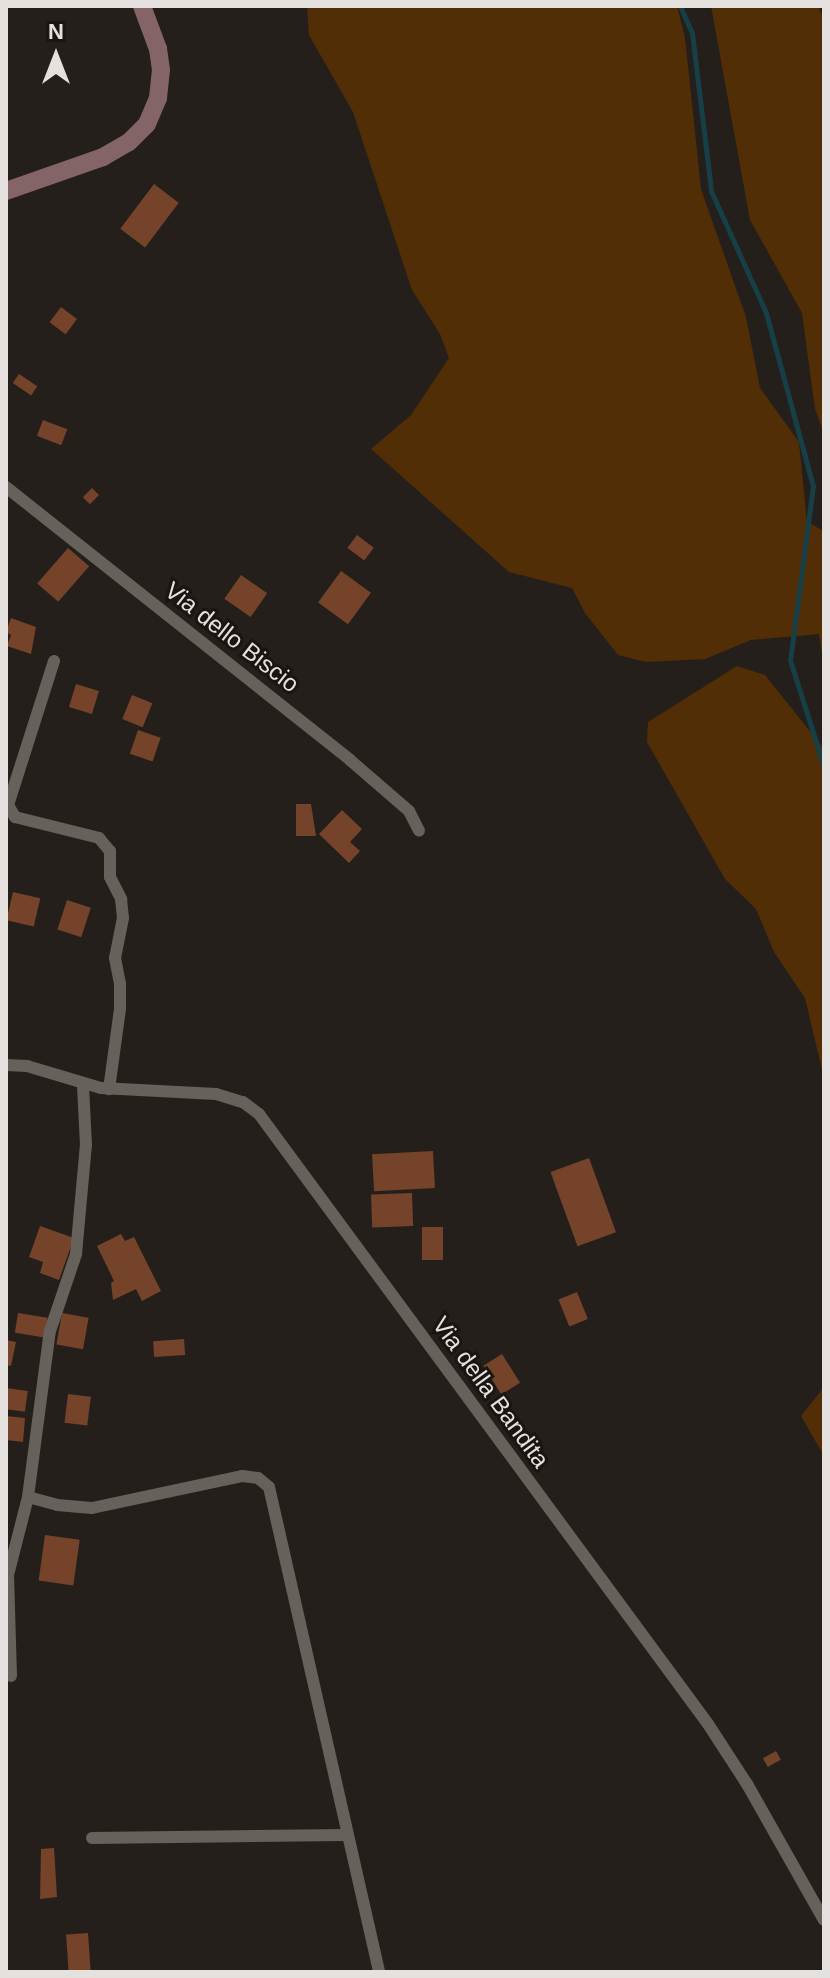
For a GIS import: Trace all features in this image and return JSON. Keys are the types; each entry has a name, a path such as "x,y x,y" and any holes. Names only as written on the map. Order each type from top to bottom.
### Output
{"street":[{"path":"6,191 103,157 129,142 147,124 160,91 161,70 158,49 142,6"},
{"name":"Via dello Biscio","path":"6,487 342,752 409,811 419,831"},
{"path":"54,661 8,805 15,817 99,838 110,851 110,877 121,899 123,918 115,958 121,998 109,1089"},
{"name":"Via della Bandita","path":"6,1065 27,1066 83,1085 109,1089 216,1094 243,1102 259,1114 708,1724 747,1784 824,1920"},
{"path":"11,1676 8,1575 28,1497 50,1331 76,1254 86,1145 83,1085"},
{"path":"28,1497 57,1505 92,1508 242,1476 255,1476 265,1482 272,1494 345,1835 379,1972"},
{"path":"92,1838 345,1835"}],"shaded area":[{"path":"307,6 677,6 685,38 701,189 746,317 760,388 799,442 807,522 824,531 824,667 819,634 751,640 705,659 646,662 618,655 585,613 572,588 509,572 371,449 411,415 449,358 440,334 412,290 353,112 309,35"},
{"path":"711,6 818,6 824,19 824,433 815,409 802,313 750,220"},
{"path":"737,666 765,675 824,749 824,1078 805,998 774,952 756,909 725,879 647,742 648,722"},
{"path":"824,1387 824,1456 801,1416"}],"building":[{"path":"154,184 179,203 145,247 120,229"},
{"path":"61,307 77,319 66,334 50,322"},
{"path":"19,374 37,386 31,395 13,383"},
{"path":"43,420 67,429 61,445 37,436"},
{"path":"92,488 99,495 90,504 83,497"},
{"path":"357,535 374,548 364,560 347,548"},
{"path":"68,548 89,566 58,602 37,583"},
{"path":"341,571 371,593 348,624 318,603"},
{"path":"241,575 267,593 251,617 224,599"},
{"path":"11,618 36,627 31,654 7,646 11,635 6,632"},
{"path":"76,684 99,691 92,714 69,707"},
{"path":"132,695 152,703 143,727 122,719"},
{"path":"138,730 161,738 153,761 130,754"},
{"path":"296,804 311,804 316,836 296,836"},
{"path":"342,810 362,829 350,842 360,851 349,863 319,834"},
{"path":"13,892 40,898 34,927 6,920"},
{"path":"67,900 91,908 81,937 57,929"},
{"path":"433,1151 435,1188 374,1191 372,1154"},
{"path":"589,1158 616,1232 577,1246 550,1172"},
{"path":"412,1193 413,1226 372,1227 371,1194"},
{"path":"40,1226 74,1238 59,1280 40,1273 43,1262 29,1257"},
{"path":"422,1227 443,1227 443,1260 422,1260"},
{"path":"121,1234 125,1241 134,1237 161,1291 142,1301 136,1289 113,1300 111,1283 114,1281 97,1246"},
{"path":"577,1292 588,1319 569,1326 558,1299"},
{"path":"18,1313 48,1318 45,1337 15,1333"},
{"path":"62,1313 89,1318 83,1349 56,1345"},
{"path":"184,1339 185,1355 154,1357 153,1341"},
{"path":"6,1340 16,1342 11,1366 6,1365"},
{"path":"502,1354 520,1383 501,1394 483,1366"},
{"path":"6,1388 28,1391 25,1412 6,1409"},
{"path":"68,1394 91,1397 87,1426 64,1423"},
{"path":"6,1416 25,1418 23,1442 6,1440"},
{"path":"45,1535 80,1540 73,1585 39,1581"},
{"path":"776,1751 781,1760 768,1767 763,1758"},
{"path":"54,1848 57,1897 40,1899 41,1849"},
{"path":"88,1933 91,1972 69,1972 66,1935"}],"waterway":[{"path":"680,6 692,33 711,191 766,313 813,486 790,660 824,767"}]}
